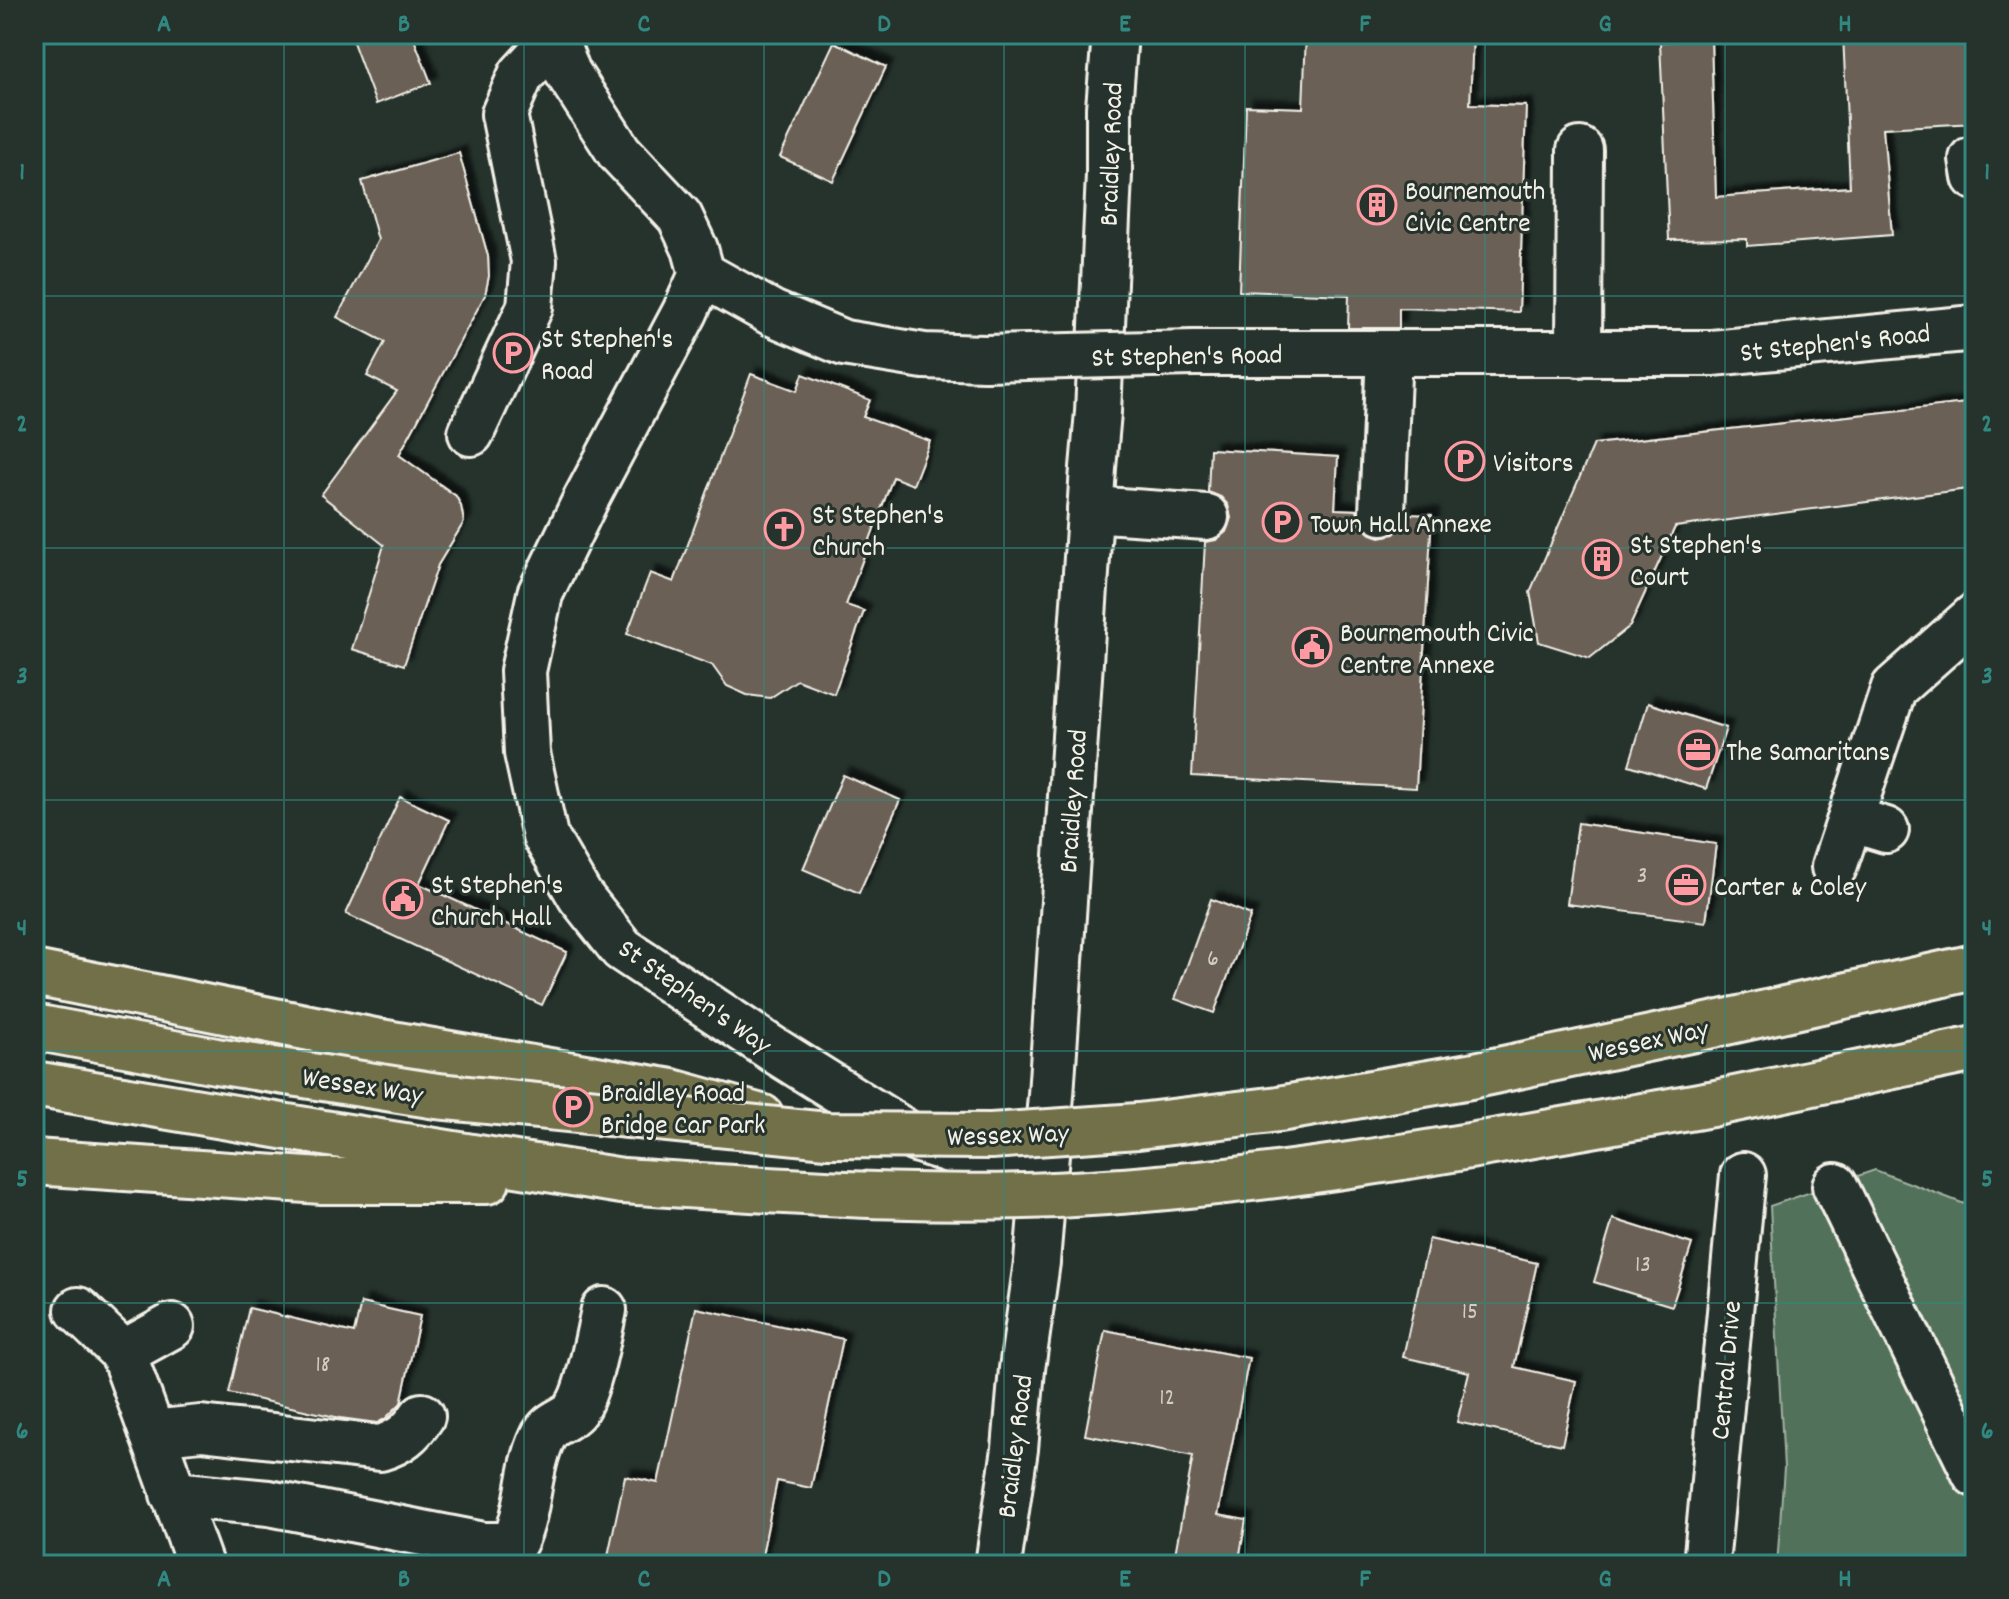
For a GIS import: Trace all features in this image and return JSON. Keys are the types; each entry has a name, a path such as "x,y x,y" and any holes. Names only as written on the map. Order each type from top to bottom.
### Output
{"highway":[{"name":"Wessex Way","path":"34,1027 216,1061 437,1096 827,1135 991,1136 1138,1126 1279,1109 1470,1076 1975,967"},
{"path":"34,973 380,1042 672,1092 827,1135"},
{"name":"Wessex Way","path":"34,1084 622,1181 816,1194 1007,1196 1105,1193 1263,1178 1472,1146 1711,1104 1975,1049"},
{"path":"34,1162 322,1181 622,1181"}],"street":[{"name":"Braidley Road","path":"998,1565 1037,1262 1051,1095 1099,397 1109,108 1115,34"},
{"path":"471,433 530,307 534,261 504,114 521,75 554,36 568,73 619,152 680,217 695,249 702,274"},
{"path":"1579,354 1580,150"},
{"path":"1975,159 1972,159 1975,177"},
{"name":"St Stephen's Road","path":"702,274 772,313 844,343 924,356 1712,353 1975,328"},
{"name":"St Stephen's Way","path":"702,274 540,594 523,671 527,753 545,836 580,896 622,949 774,1050 916,1139 973,1158 1045,1160"},
{"path":"1382,512 1389,353"},
{"path":"1090,509 1206,517"},
{"path":"1834,867 1868,824 1894,688 1975,616"},
{"name":"Central Drive","path":"1706,1565 1743,1175"},
{"path":"1835,1186 1975,1474"},
{"path":"78,1310 123,1353 200,1565"},
{"path":"173,1494 269,1503 484,1545 505,1545 515,1541 542,1436 550,1426 572,1414 582,1399 604,1310"},
{"path":"123,1353 172,1326"},
{"path":"152,1433 201,1428 380,1448 405,1437 422,1416"}],"green space":[{"path":"1875,1170 1975,1208 1975,1565 1777,1565 1784,1468 1770,1206"}],"building":[{"path":"350,34 412,34 431,83 376,104"},
{"name":"Bournemouth Civic Centre","path":"1306,34 1473,34 1470,104 1526,106 1519,312 1399,308 1399,328 1348,328 1349,295 1239,291 1246,106 1303,108"},
{"path":"1843,34 1975,34 1975,123 1883,128 1892,235 1747,246 1747,239 1669,240 1660,42 1711,39 1716,197 1850,187"},
{"path":"834,42 886,67 833,181 780,157"},
{"path":"459,153 488,256 489,276 485,295 399,455 456,496 464,522 438,565 404,665 352,649 384,545 321,495 397,391 367,376 385,342 337,317 378,240 362,181"},
{"name":"St Stephen's Church","path":"751,374 797,391 803,374 870,400 863,417 930,441 913,485 893,477 846,605 864,611 834,694 797,680 770,698 747,695 727,686 712,665 627,634 650,573 674,582"},
{"name":"St Stephen's Court","path":"1975,402 1975,488 1675,527 1630,626 1590,658 1539,642 1530,592 1594,444"},
{"name":"Bournemouth Civic Centre Annexe","path":"1210,449 1338,457 1335,509 1357,510 1360,524 1369,533 1380,537 1394,534 1403,525 1407,514 1432,515 1416,788 1192,776 1205,542 1216,540 1226,532 1231,518 1228,505 1221,497 1208,492"},
{"path":"1648,703 1726,728 1706,789 1629,765"},
{"path":"843,775 900,800 859,893 803,869"},
{"name":"St Stephen's Church Hall","path":"400,797 449,820 419,884 567,952 542,1005 346,914"},
{"path":"1578,823 1716,844 1706,922 1567,904"},
{"path":"1211,899 1251,915 1214,1013 1175,999"},
{"path":"1613,1219 1692,1244 1672,1306 1594,1282"},
{"path":"1429,1239 1537,1263 1514,1367 1576,1381 1562,1445 1457,1422 1469,1372 1403,1357"},
{"path":"361,1303 420,1316 401,1403 386,1418 377,1423 340,1418 229,1393 249,1308 354,1333"},
{"path":"696,1308 843,1339 811,1488 777,1481 760,1565 606,1565 625,1476 658,1483"},
{"path":"1105,1330 1249,1358 1218,1515 1246,1520 1238,1565 1173,1565 1193,1456 1085,1435"}],"place":[{"name":"Bournemouth Civic Centre","path":"1377,205"},
{"name":"St Stephen's Road","path":"513,353"},
{"name":"Visitors","path":"1465,461"},
{"name":"Town Hall Annexe","path":"1282,522"},
{"name":"St Stephen's Church","path":"784,529"},
{"name":"St Stephen's Court","path":"1602,559"},
{"name":"Bournemouth Civic Centre Annexe","path":"1312,647"},
{"name":"The Samaritans","path":"1698,750"},
{"name":"Carter & Coley","path":"1686,885"},
{"name":"St Stephen's Church Hall","path":"403,899"},
{"name":"Braidley Road Bridge Car Park","path":"573,1107"}]}
